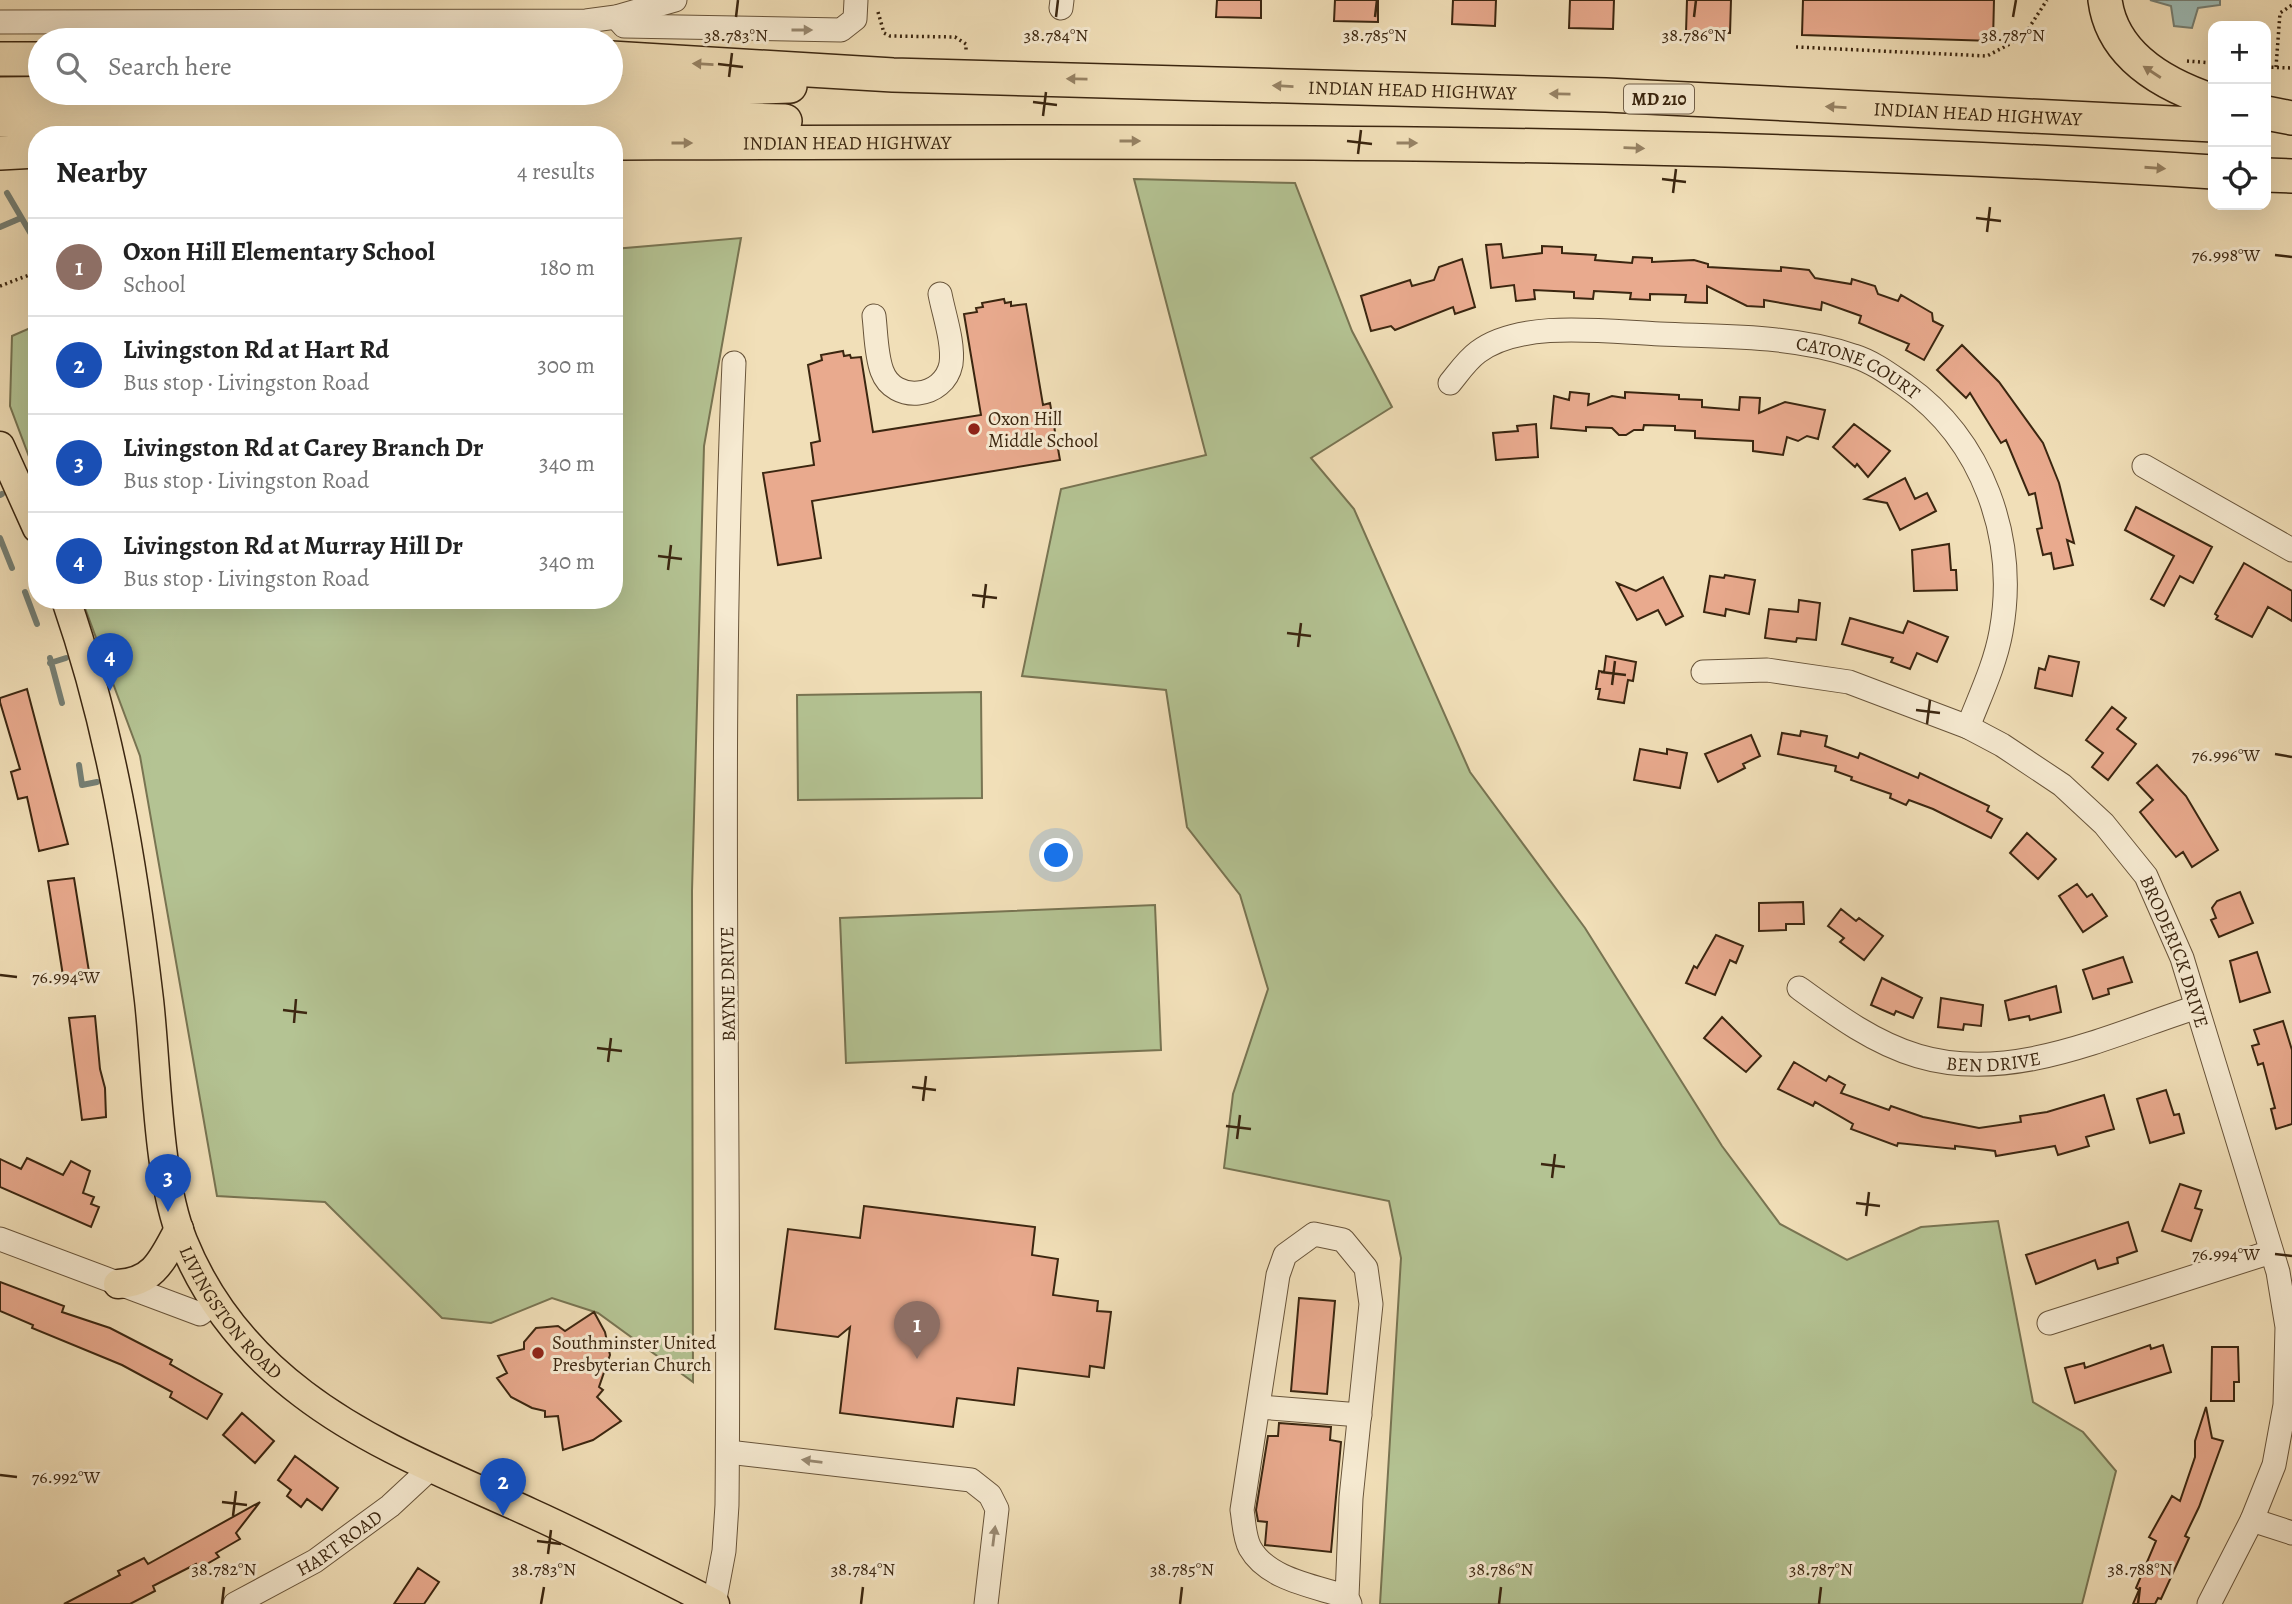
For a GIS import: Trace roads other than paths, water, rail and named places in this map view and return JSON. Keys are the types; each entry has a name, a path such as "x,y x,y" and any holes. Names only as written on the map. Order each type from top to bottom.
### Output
{"highway":[{"path":"2105,0 2117,35 2143,67 2208,99"},
{"path":"0,59 28,59"},
{"name":"INDIAN HEAD HIGHWAY","path":"623,59 893,75 1606,95 2208,125"},
{"path":"623,92 766,89 893,75"},
{"path":"0,94 28,94"},
{"path":"2271,114 2292,118"},
{"path":"0,120 510,115 762,119 1083,141"},
{"path":"2271,127 2292,128"},
{"name":"INDIAN HEAD HIGHWAY","path":"623,143 1083,141 1537,145 2098,164 2208,172"},
{"path":"0,153 28,152"},
{"path":"2271,175 2292,177"}],"main road":[{"path":"0,446 28,508"},
{"name":"LIVINGSTON ROAD","path":"69,609 92,682 118,791 149,998 171,1205 178,1229 213,1304 268,1365 305,1395 376,1439 561,1526 714,1604"},
{"path":"118,1283 135,1283 160,1266 178,1229"}],"street":[{"path":"0,22 529,22 616,17 675,0"},
{"path":"616,17 624,26 841,30 855,19 856,0"},
{"path":"874,316 882,370 891,385 906,394 928,392 942,382 950,366 940,294"},
{"name":"CATONE COURT","path":"1450,383 1479,351 1499,340 1532,333 1580,331 1797,342 1857,357 1892,376 1931,404 1971,454 2000,530 2006,571 2001,631 1988,678 1968,727"},
{"name":"BAYNE DRIVE","path":"714,1604 724,1551 728,1452 729,1108 725,870 734,363"},
{"path":"2144,466 2292,550"},
{"name":"BRODERICK DRIVE","path":"1703,672 1768,670 1849,682 1968,727 2002,745 2062,785 2104,824 2134,860 2168,921 2197,1007 2271,1252 2285,1304 2288,1345 2283,1464 2209,1604"},
{"name":"BEN DRIVE","path":"1799,988 1861,1030 1898,1049 1920,1057 1964,1063 2033,1059 2197,1007"},
{"path":"1314,1234 1343,1240 1366,1268 1371,1304 1351,1498 1348,1601 1303,1585 1258,1560 1248,1545 1242,1510 1259,1407 1278,1275 1285,1255 1314,1234"},
{"path":"0,1239 200,1314 213,1304"},
{"path":"2049,1324 2271,1252"},
{"path":"1259,1407 1360,1415"},
{"path":"728,1452 971,1480 984,1488 997,1510 986,1604"},
{"name":"HART ROAD","path":"235,1604 315,1561 390,1506 432,1467"},
{"path":"2252,1520 2292,1532"}],"water":[{"path":"2150,0 2220,0 2220,5 2198,8 2192,28 2174,26 2171,6"}],"waterway":[{"path":"7,193 28,229"},
{"path":"0,227 21,218"},
{"path":"0,538 12,568"},
{"path":"25,592 28,600"},
{"path":"31,609 37,624"},
{"path":"50,658 62,703"},
{"path":"50,663 66,658"},
{"path":"79,765 82,785 97,782"}],"place":[{"name":"Oxon Hill Middle School","path":"974,429"},
{"name":"Livingston Rd at Murray Hill Dr","path":"110,691"},
{"name":"Livingston Rd at Carey Branch Dr","path":"168,1212"},
{"name":"Southminster United Presbyterian Church","path":"538,1353"},
{"name":"Oxon Hill Elementary School","path":"917,1359"},
{"name":"Livingston Rd at Hart Rd","path":"503,1516"}]}
